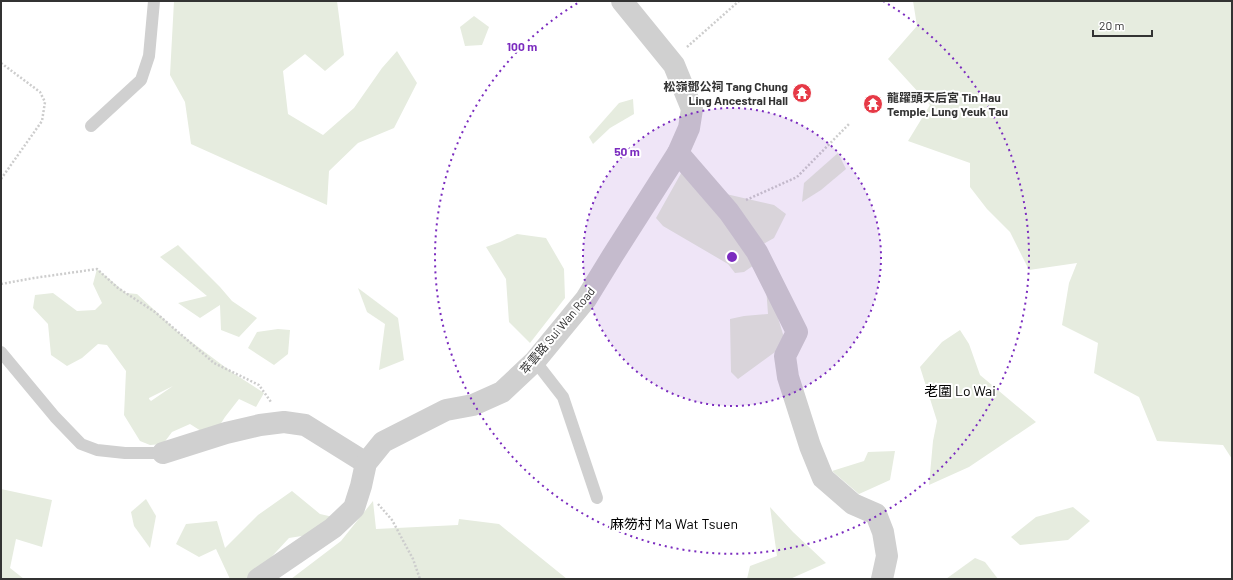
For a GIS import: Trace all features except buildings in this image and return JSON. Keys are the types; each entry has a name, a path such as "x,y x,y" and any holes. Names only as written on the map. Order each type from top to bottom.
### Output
{"street":[{"name":"萃雲路 Sui Wan Road","path":"258,579 333,528 354,508 366,463 383,442 446,410 473,405 502,392 535,361 586,299 678,153 689,128 692,109 674,65 622,1"},
{"path":"678,153 729,212 757,252 797,332 785,356 788,377 810,446 823,478 853,504 876,514 883,532 887,556 882,579"},
{"path":"163,453 226,433 260,425 284,422 305,425 366,463"}],"lane":[{"path":"91,126 141,80 149,56 154,1"},
{"path":"1,352 55,417 81,444 97,450 125,453 163,453"},
{"path":"535,361 563,397 597,498"}],"path":[{"path":"671,62 739,1"},
{"path":"1,63 40,92 45,102 42,121 1,179"},
{"path":"729,212 748,198 797,177 850,123"},
{"path":"1,284 98,269 118,288 155,312 214,363 259,385 284,422"},
{"path":"361,486 392,520 413,558 420,579"}],"shaded area":[{"path":"174,1 337,1 344,55 325,71 305,54 283,71 288,114 323,135 354,108 382,68 397,51 417,83 394,128 358,143 329,171 327,205 191,144 185,102 170,75"},
{"path":"913,1 1232,1 1232,459 1223,445 1157,441 1139,397 1094,373 1098,343 1062,325 1069,283 1077,263 1029,270 1010,232 987,209 970,187 970,163 908,141 930,105 888,59 917,26"},
{"path":"474,16 489,27 482,45 465,46 460,27"},
{"path":"633,99 634,114 610,128 593,144 589,137 619,103"},
{"path":"838,153 846,169 821,190 802,202 804,183"},
{"path":"684,168 726,194 774,205 786,214 774,238 749,252 757,263 744,272 735,273 728,264 663,226 656,218"},
{"path":"517,234 546,238 564,269 565,298 530,343 509,322 506,279 486,247"},
{"path":"178,245 232,301 257,318 239,337 221,330 220,305 200,318 178,303 207,296 160,257"},
{"path":"97,269 126,293 137,294 178,332 233,373 264,393 256,407 239,399 216,431 201,431 190,424 172,432 163,444 150,445 140,441 124,415 126,371 107,345 98,344 82,358 67,366 51,355 48,324 33,308 35,295 53,293 77,311 95,310 102,303 93,284","holes":["173,386 151,401 149,398"]},
{"path":"766,286 775,308 786,344 738,379 731,372 730,319 768,314"},
{"path":"358,288 398,318 404,360 379,370 385,324 367,312"},
{"path":"278,329 290,330 288,354 274,365 248,348 257,332"},
{"path":"960,330 969,344 980,375 1036,422 969,467 929,485 933,441 937,421 920,367 942,342"},
{"path":"895,451 890,480 859,494 832,471 864,461 868,452"},
{"path":"1,489 52,500 42,547 16,539 10,568 24,579 1,579"},
{"path":"292,491 320,514 333,517 308,535 289,538 251,579 230,579 216,549 199,557 176,544 186,524 217,521 225,548 258,515"},
{"path":"146,499 156,516 150,548 134,526 131,512"},
{"path":"373,501 376,529 458,525 459,519 499,524 567,579 291,579 341,541"},
{"path":"770,507 793,532 826,563 790,579 747,579 750,566 777,556"},
{"path":"1073,507 1090,521 1068,540 1020,545 1011,537 1036,517"},
{"path":"975,558 985,562 998,579 946,579"}],"place":[{"name":"松嶺鄧公祠 Tang Chung Ling Ancestral Hall","path":"802,93"},
{"name":"龍躍頭天后宮 Tin Hau Temple, Lung Yeuk Tau","path":"873,104"}],"district":[{"name":"老圍 Lo Wai","path":"960,390"},
{"name":"麻笏村 Ma Wat Tsuen","path":"674,523"}]}
